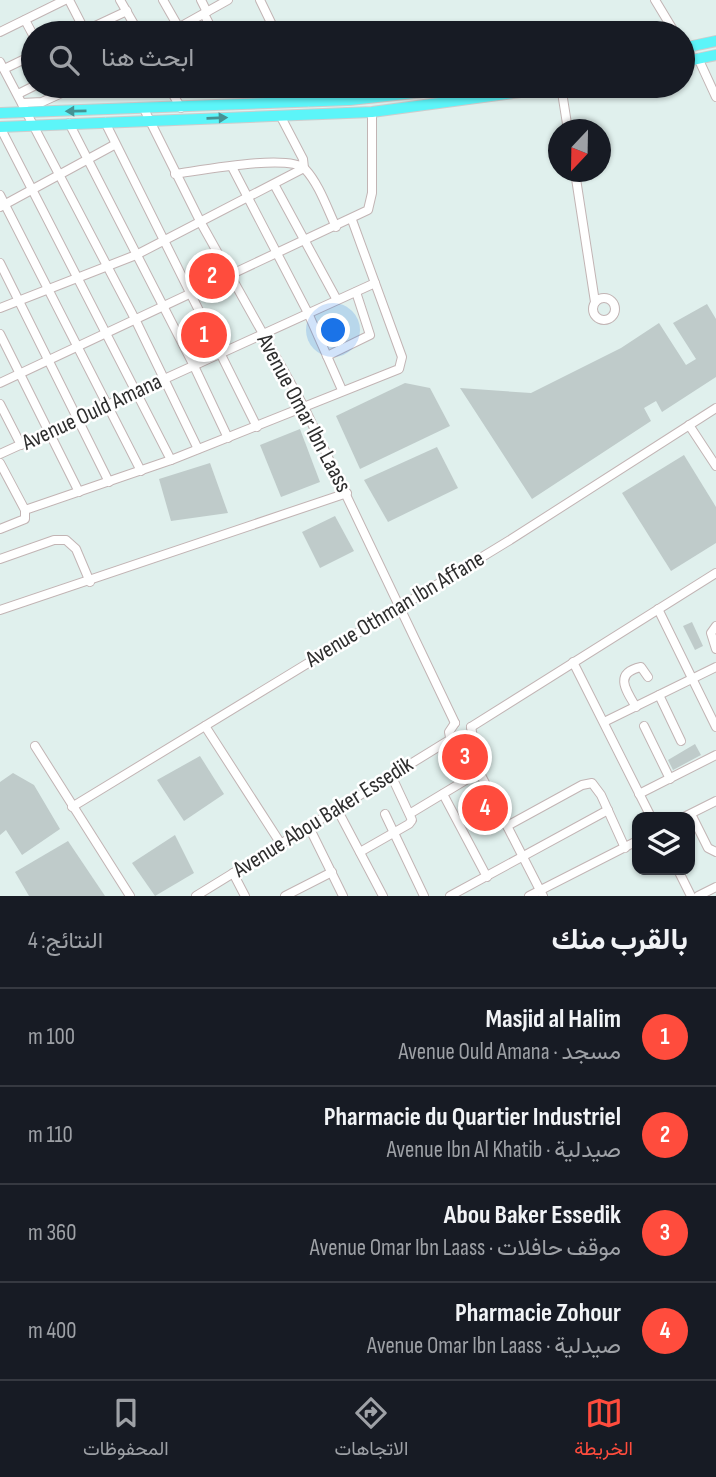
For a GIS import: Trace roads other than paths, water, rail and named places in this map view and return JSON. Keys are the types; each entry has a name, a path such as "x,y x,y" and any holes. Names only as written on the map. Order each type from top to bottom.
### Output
{"main road":[{"path":"695,45 716,41"},
{"path":"695,59 716,55"},
{"path":"0,113 25,108 181,108 351,98"},
{"path":"0,127 372,112 475,98"}],"street":[{"path":"25,20 67,0 78,21"},
{"path":"120,0 132,21"},
{"path":"163,0 175,21"},
{"path":"201,0 209,21"},
{"path":"192,21 228,0"},
{"path":"260,0 270,21"},
{"path":"655,0 668,21"},
{"path":"106,21 127,11"},
{"path":"0,32 21,22"},
{"path":"698,58 716,97"},
{"path":"21,59 2,65 136,321 198,449"},
{"path":"25,108 51,98"},
{"path":"175,98 181,108"},
{"path":"307,98 309,102"},
{"path":"564,98 567,119"},
{"name":"Avenue Omar Ibn Laass","path":"144,109 201,223 304,407 455,723"},
{"path":"0,383 352,220 368,210 372,193 372,112"},
{"path":"281,117 303,159 304,168 319,191 336,227"},
{"path":"105,122 114,145 222,353 257,427"},
{"path":"69,123 228,438"},
{"path":"0,127 171,460"},
{"path":"2,206 114,145"},
{"path":"175,174 275,163 297,164 304,168"},
{"path":"232,167 308,313 342,390"},
{"path":"0,309 136,255 275,186 304,168"},
{"path":"577,182 595,302"},
{"path":"275,186 337,300"},
{"path":"0,195 2,206 79,347 141,471"},
{"path":"25,510 171,460 342,390 396,371 403,362 352,220"},
{"path":"0,263 109,482"},
{"name":"Avenue Ould Amana","path":"0,454 374,283"},
{"path":"327,356 370,335 356,292"},
{"path":"0,334 79,492"},
{"path":"0,404 21,445"},
{"name":"Avenue Othman Ibn Affane","path":"72,807 399,605 510,540 716,408"},
{"path":"689,425 716,466"},
{"path":"0,463 25,510 25,519 0,529"},
{"path":"0,610 90,582 346,493"},
{"path":"0,559 54,540 66,540 76,549 90,582"},
{"path":"471,727 716,573"},
{"path":"658,609 716,727"},
{"path":"716,626 711,633 716,649"},
{"path":"573,662 648,812"},
{"path":"636,707 622,683 623,677 628,671 641,667 648,677"},
{"path":"604,722 716,667"},
{"path":"659,695 681,741"},
{"path":"465,744 472,737 471,727 466,722 455,723 449,732 451,739 465,744 542,893"},
{"path":"205,726 281,844"},
{"path":"644,726 670,779"},
{"name":"Avenue Abou Baker Essedik","path":"201,895 451,739"},
{"path":"35,746 130,896"},
{"path":"639,794 716,755"},
{"path":"411,813 479,772"},
{"path":"360,852 409,824 411,813 391,775"},
{"path":"507,826 587,783 595,786 625,848"},
{"path":"443,794 487,877"},
{"path":"695,812 716,801"},
{"path":"337,809 383,896"},
{"path":"450,896 608,810"},
{"path":"385,814 424,896"},
{"path":"309,827 343,896"},
{"path":"695,828 708,848 716,852"},
{"path":"529,896 542,893 632,844"},
{"path":"285,896 332,872"},
{"path":"233,873 245,896"},
{"path":"680,875 691,896"},
{"path":"698,896 716,887"}],"place":[{"name":"Pharmacie du Quartier Industriel","path":"212,276"},
{"name":"Masjid al Halim","path":"204,335"},
{"name":"Abou Baker Essedik","path":"465,757"},
{"name":"Pharmacie Zohour","path":"485,808"}]}
